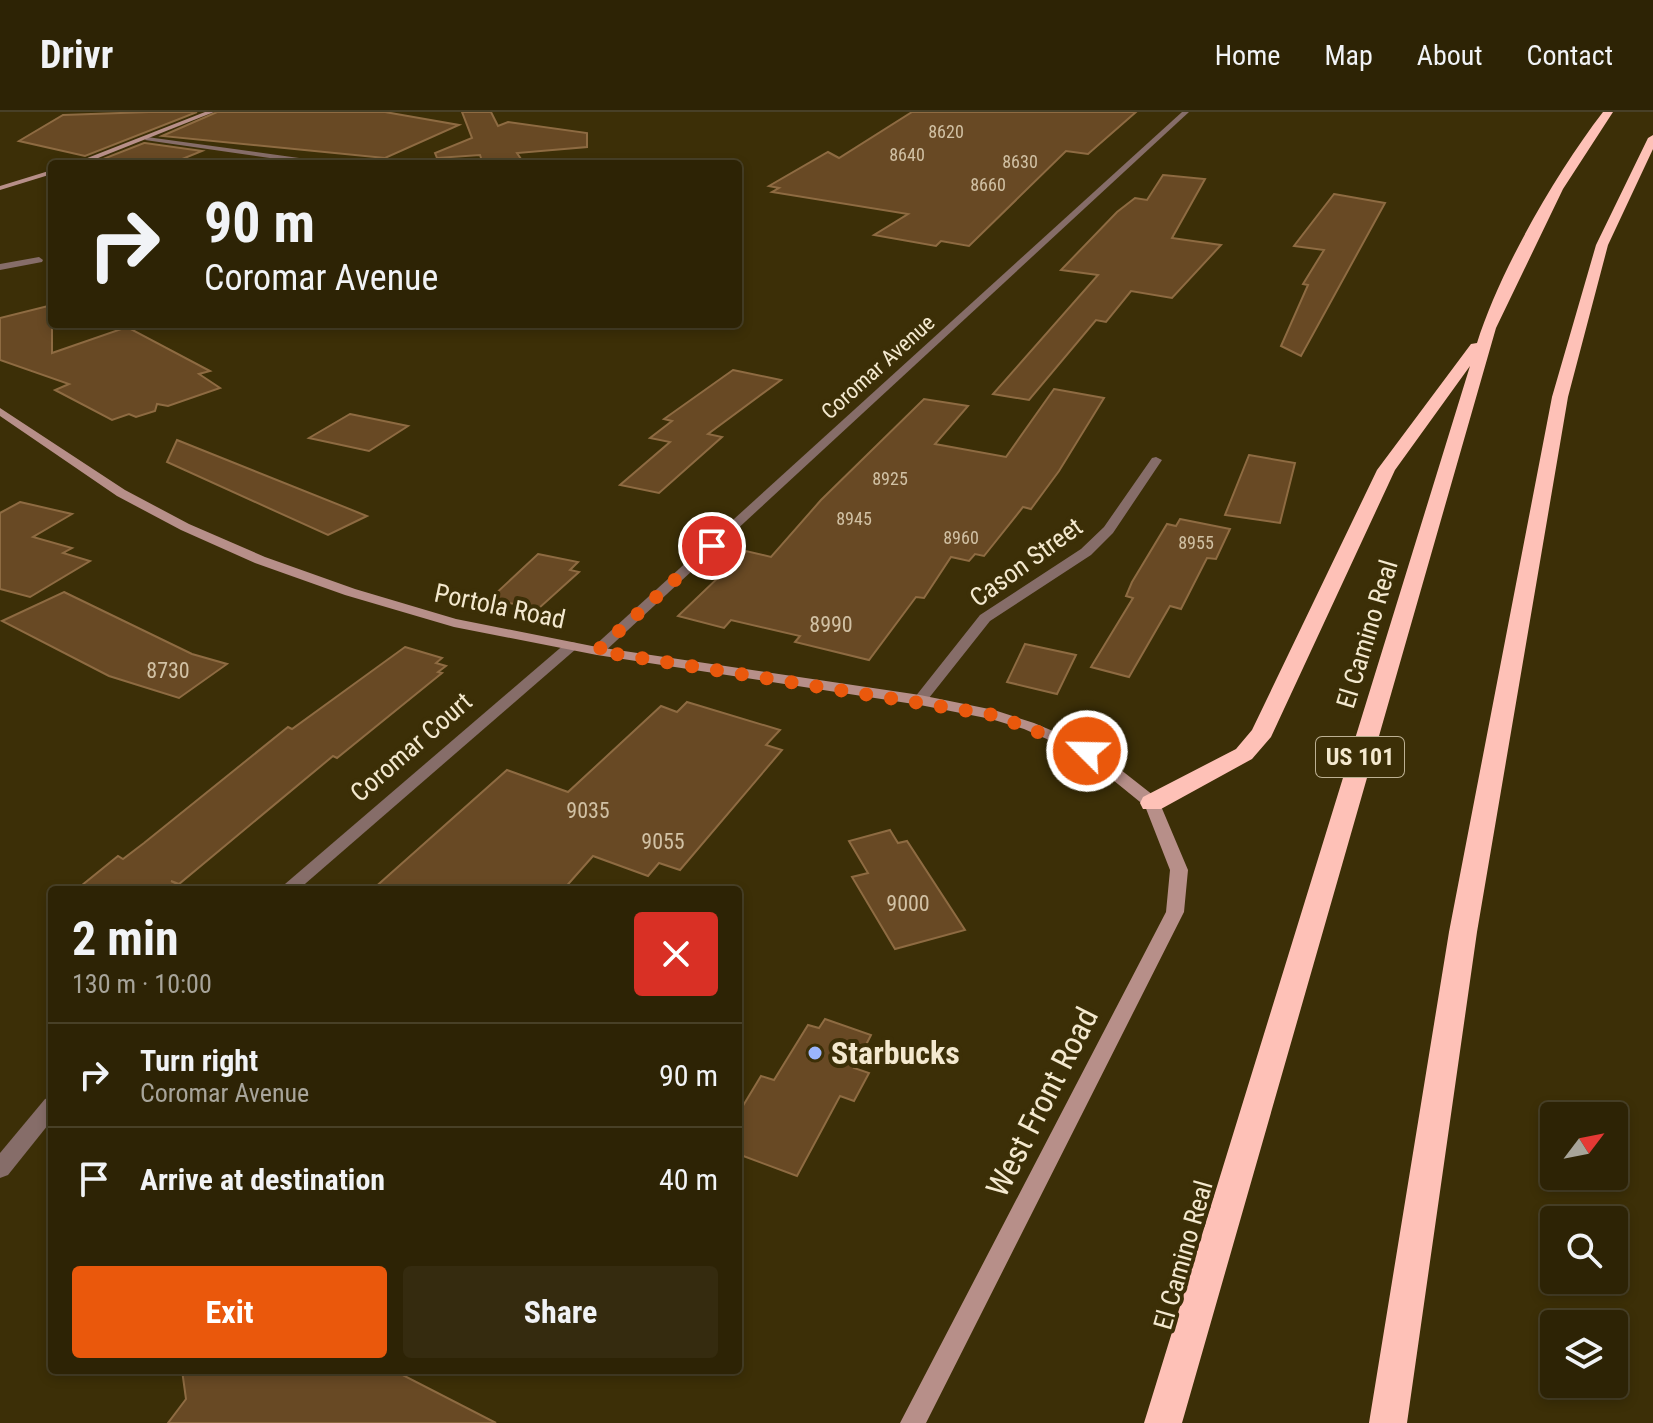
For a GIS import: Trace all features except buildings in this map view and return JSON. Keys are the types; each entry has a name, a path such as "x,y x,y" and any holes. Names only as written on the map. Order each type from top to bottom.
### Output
{"highway":[{"name":"El Camino Real","path":"1163,1423 1489,328 1548,208 1608,112"},
{"path":"1388,1423 1411,1292 1463,932 1560,397 1602,245 1653,138"},
{"path":"1152,803 1244,754 1263,732 1386,470 1489,328"},
{"path":"1404,1423 1411,1292"}],"street":[{"path":"87,160 211,112"},
{"name":"Coromar Avenue","path":"597,651 1186,112"},
{"path":"147,139 299,160"},
{"path":"0,188 48,173"},
{"path":"0,267 39,260"},
{"name":"Portola Road","path":"0,411 121,493 260,560 454,623 597,651 920,700 994,715 1087,751 1152,803"},
{"name":"Cason Street","path":"920,700 985,618 1066,567 1109,530 1156,460"},
{"name":"Coromar Court","path":"292,886 571,646"},
{"name":"West Front Road","path":"913,1423 1175,912 1179,870 1152,803"},
{"path":"0,1169 48,1110"}],"place":[{"name":"Starbucks","path":"815,1053"}],"route":[{"path":"712,546 597,651 920,700 994,715 1087,751"}]}
